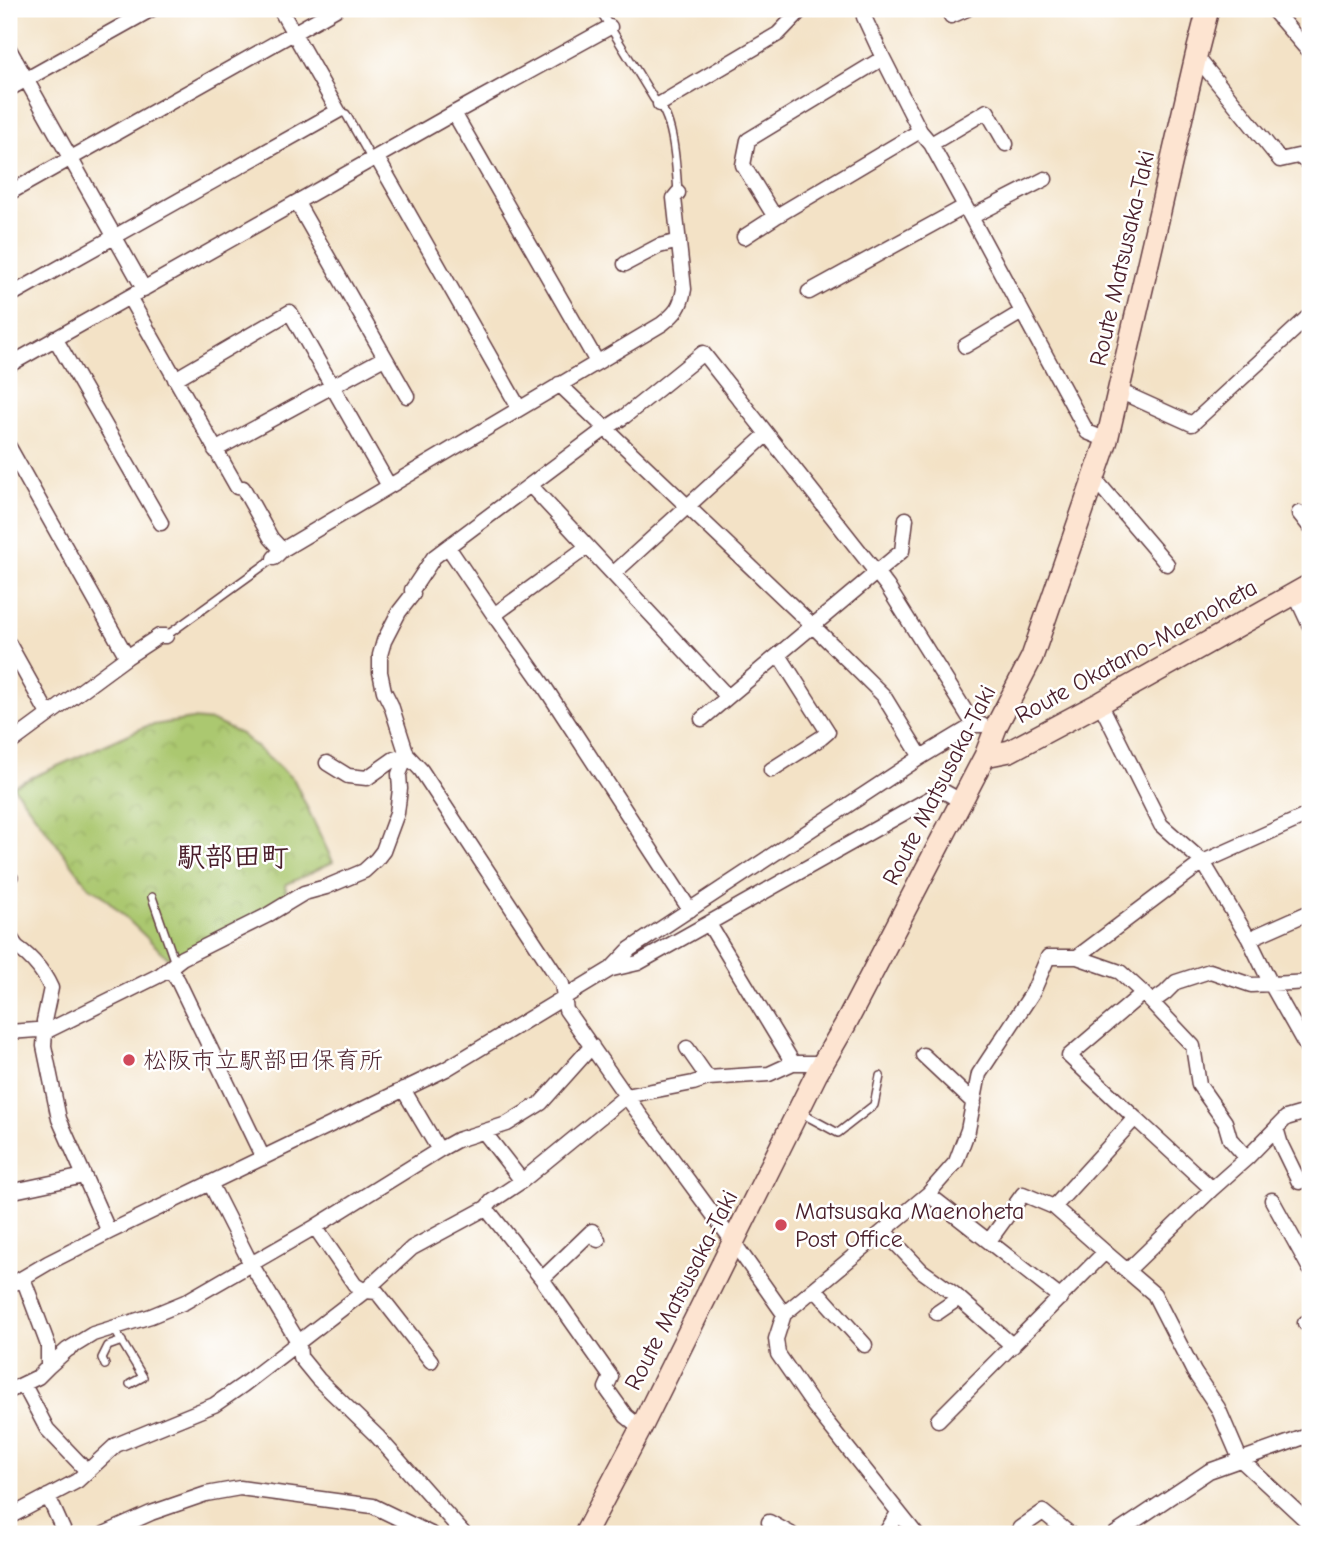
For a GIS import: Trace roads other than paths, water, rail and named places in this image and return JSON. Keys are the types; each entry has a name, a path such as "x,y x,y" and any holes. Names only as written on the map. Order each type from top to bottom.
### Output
{"main road":[{"name":"Route Matsusaka-Taki","path":"585,1534 641,1428 823,1063 985,756 1032,657 1107,440 1208,9"},
{"name":"Route Okatano-Maenoheta","path":"985,756 1010,751 1302,589"}],"street":[{"path":"9,89 152,9"},
{"path":"9,296 338,111 280,9"},
{"path":"9,194 336,9"},
{"path":"660,104 778,34 802,9"},
{"path":"948,9 951,16 967,9"},
{"path":"1272,9 1310,53"},
{"path":"864,17 920,131 931,144 1087,432 1107,440"},
{"path":"9,365 610,27"},
{"path":"9,49 144,289"},
{"path":"1195,56 1280,160 1298,156 1310,164"},
{"path":"775,217 743,165 748,140 883,58"},
{"path":"931,144 987,111 1006,144"},
{"path":"454,113 597,362"},
{"path":"744,237 920,131"},
{"path":"374,159 519,408"},
{"path":"809,292 968,212 1045,179"},
{"path":"129,297 237,487 243,488 278,554 662,324 676,313 684,289 674,198 678,193"},
{"path":"297,203 407,396"},
{"path":"625,264 659,246 679,241"},
{"path":"175,379 290,312 388,486"},
{"path":"965,346 1022,312"},
{"path":"1119,391 1192,424 1307,318 1310,319"},
{"path":"55,338 161,523"},
{"path":"784,1314 566,1010 562,984 418,767 407,755 380,672 380,655 384,641 433,557 625,416 703,353 877,573 974,725"},
{"path":"215,450 384,358"},
{"path":"559,384 883,695 921,757"},
{"path":"613,575 767,434"},
{"path":"9,447 127,657"},
{"path":"1093,477 1167,564"},
{"path":"530,485 728,697"},
{"path":"1299,513 1310,527"},
{"path":"702,719 902,551 906,519"},
{"path":"448,547 544,686 690,910"},
{"path":"494,615 587,547"},
{"path":"1302,589 1310,626"},
{"path":"9,744 127,657 159,636 166,636"},
{"path":"9,644 48,714"},
{"path":"771,770 828,732 779,655"},
{"path":"1102,702 1161,825 1203,862 1249,939 1310,1053"},
{"path":"9,1286 108,1232 446,1069 611,969 630,949 921,757 974,725 998,725"},
{"path":"327,762 348,776 367,778 394,759 407,755"},
{"path":"9,1032 45,1032 173,966 182,958 266,916 304,893 353,877 371,865 383,851 397,813 400,774 407,755"},
{"path":"611,969 638,963 943,791 961,801"},
{"path":"1077,957 1203,862 1310,814"},
{"path":"718,891 730,913"},
{"path":"1249,939 1310,912"},
{"path":"709,924 793,1063"},
{"path":"15,946 34,961 51,988 44,1021 44,1046 59,1119 108,1232"},
{"path":"916,1534 814,1406 778,1354 776,1339 784,1314 928,1194 956,1162 968,1130 979,1074 1033,992 1048,957 1077,957 1120,972 1147,998 1193,1046 1199,1085 1226,1122 1230,1139 1247,1158"},
{"path":"173,966 263,1158"},
{"path":"1212,1189 1069,1056 1147,998 1165,993 1176,982 1210,971 1251,985 1310,982"},
{"path":"9,1391 38,1377 67,1350 93,1334 185,1302 457,1140 507,1124 541,1103 592,1046"},
{"path":"687,1048 708,1078"},
{"path":"923,1055 974,1102"},
{"path":"9,1517 77,1480 116,1445 214,1405 365,1291 412,1248 486,1208 626,1096 708,1078 769,1074 793,1063 823,1063"},
{"path":"403,1089 439,1150"},
{"path":"1127,1271 1286,1118 1310,1111"},
{"path":"1055,1207 1135,1118"},
{"path":"1276,1128 1281,1145 1299,1181"},
{"path":"484,1132 522,1181"},
{"path":"9,1192 84,1176"},
{"path":"210,1183 251,1264 299,1343 300,1357 318,1379 377,1436 464,1534"},
{"path":"928,1194 1061,1297"},
{"path":"989,1241 1023,1194 1055,1207 1154,1294 1195,1372 1218,1408 1240,1459 1310,1524"},
{"path":"1272,1200 1310,1269"},
{"path":"486,1208 542,1279 611,1377 606,1388 626,1416 641,1428"},
{"path":"315,1227 355,1284 365,1291 377,1292 430,1361"},
{"path":"542,1279 592,1231 598,1240"},
{"path":"884,1231 922,1271 959,1298 1013,1346"},
{"path":"938,1420 1105,1252"},
{"path":"23,1278 48,1345 48,1367"},
{"path":"815,1289 865,1345"},
{"path":"937,1313 959,1298"},
{"path":"48,1345 67,1350"},
{"path":"24,1385 47,1429 87,1471"},
{"path":"1125,1532 1209,1471 1310,1435"},
{"path":"104,1534 151,1513 206,1494 240,1489 373,1506 431,1534"},
{"path":"48,1496 65,1534"},
{"path":"1016,1534 1020,1528 1043,1512 1070,1534"},
{"path":"885,1534 898,1513"},
{"path":"769,1522 791,1534"}],"lane":[{"path":"599,9 654,99 660,104 672,134 678,193"},
{"path":"338,111 346,114 374,159"},
{"path":"166,636 278,554"},
{"path":"9,885 14,877"},
{"path":"152,897 173,966"},
{"path":"9,929 15,946"},
{"path":"798,1112 838,1133 874,1105 880,1076"},
{"path":"113,1326 143,1377 130,1384"},
{"path":"105,1365 102,1358 108,1346 122,1341"}],"place":[{"name":"松阪市立駅部田保育所","path":"129,1060"},
{"name":"Matsusaka Maenoheta Post Office","path":"781,1225"}],"district":[{"name":"駅部田町","path":"233,856"}]}
